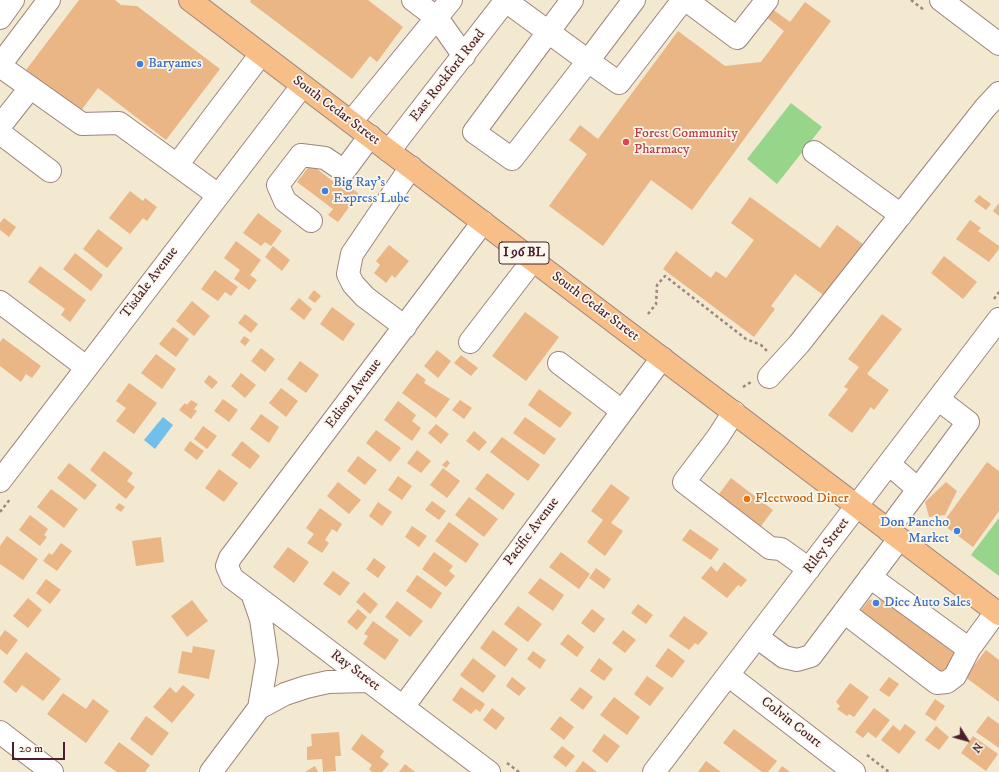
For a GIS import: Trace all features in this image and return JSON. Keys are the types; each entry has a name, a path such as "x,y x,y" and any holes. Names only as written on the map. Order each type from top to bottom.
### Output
{"main road":[{"name":"South Cedar Street","path":"190,0 998,613"}],"street":[{"path":"0,18 13,0"},
{"path":"48,0 8,37 0,66 82,124 119,123 218,194"},
{"path":"413,0 437,18 464,56"},
{"path":"352,122 451,0"},
{"path":"506,0 620,83 685,0 737,38 767,0"},
{"name":"East Rockford Road","path":"389,151 506,0"},
{"path":"572,0 474,132 512,160 634,0"},
{"path":"941,0 999,44"},
{"path":"177,165 261,54"},
{"name":"Tisdale Avenue","path":"0,481 302,86"},
{"path":"0,126 30,88"},
{"path":"761,379 799,344 985,108 999,93"},
{"path":"0,133 50,171"},
{"path":"311,221 285,201 278,185 300,155 325,158 344,171 370,136"},
{"path":"814,152 901,215"},
{"path":"405,327 365,297 353,284 348,274 352,254 411,168"},
{"name":"Edison Avenue","path":"227,566 234,551 483,222"},
{"path":"470,342 533,260"},
{"path":"0,302 86,367"},
{"name":"Riley Street","path":"654,772 999,319"},
{"name":"Pacific Avenue","path":"403,706 662,358"},
{"path":"559,363 622,411"},
{"path":"757,637 784,657 797,660 810,656 844,612 870,577 918,489 968,422 938,399"},
{"path":"734,412 718,437 684,482 770,548 781,549 809,569"},
{"path":"889,464 918,489"},
{"name":"Ray Street","path":"227,566 232,578 367,681 403,706 497,766"},
{"path":"870,577 969,649"},
{"path":"252,594 261,619 267,661 260,708"},
{"path":"844,612 937,683 947,682 955,676 969,649 998,613"},
{"name":"Colvin Court","path":"728,675 854,772"},
{"path":"211,772 260,708 285,694 306,687 328,682 367,681"},
{"path":"0,732 52,772"}],"path":[{"path":"648,314 656,304 657,285 665,276 746,339 761,345 771,355"},
{"path":"743,387 761,379"},
{"path":"497,766 519,772"}],"green space":[{"path":"791,103 822,127 777,184 747,159"},
{"path":"999,518 999,576 971,555"}],"water":[{"path":"163,417 173,425 155,449 144,440"}],"building":[{"path":"79,0 115,0 121,5 137,6 220,69 166,140 98,88 80,112 26,70"},
{"path":"251,0 368,0 403,27 377,62 370,56 352,79 250,2"},
{"path":"805,2 831,21 692,210 651,180 603,246 549,206 587,154 569,140 580,125 598,139 678,31 725,66 761,62 784,31 765,16 771,8 790,22"},
{"path":"311,164 345,191 349,186 359,194 338,222 328,215 333,209 297,182"},
{"path":"130,191 143,201 145,198 157,207 147,221 143,218 130,234 109,218"},
{"path":"979,195 991,204 986,210 974,201"},
{"path":"750,197 820,248 837,225 864,245 826,297 795,274 771,306 775,309 754,337 663,269 676,251 711,278 716,271 726,278 754,240 731,223"},
{"path":"999,203 999,216 993,211"},
{"path":"258,213 282,231 271,246 265,242 261,246 243,233"},
{"path":"4,218 16,227 9,237 0,230 0,223"},
{"path":"970,220 981,228 978,231 999,246 999,249 989,262 956,239"},
{"path":"98,229 123,248 107,268 83,249"},
{"path":"236,241 261,260 250,275 257,280 249,290 234,279 240,270 224,258"},
{"path":"389,245 409,261 395,278 392,275 386,283 374,273 380,265 376,261"},
{"path":"273,246 290,260 282,271 265,257"},
{"path":"75,253 103,275 91,291 63,269"},
{"path":"944,256 977,282 963,299 931,273"},
{"path":"40,266 86,300 70,322 61,315 65,309 28,282"},
{"path":"215,270 238,287 231,296 225,292 218,301 201,289"},
{"path":"314,290 321,296 315,303 308,298"},
{"path":"299,298 312,309 304,320 290,309"},
{"path":"192,301 210,316 194,336 176,321"},
{"path":"332,307 355,324 343,341 320,324"},
{"path":"525,312 559,337 526,381 492,356"},
{"path":"245,314 258,324 251,333 238,323"},
{"path":"882,314 902,329 867,374 889,390 874,410 871,407 852,433 828,415 848,389 844,387 859,367 848,359"},
{"path":"173,327 189,339 176,357 159,344"},
{"path":"244,336 250,340 245,346 240,342"},
{"path":"3,338 41,366 32,378 26,374 21,382 0,366 0,342"},
{"path":"261,348 275,359 265,372 251,361"},
{"path":"437,350 451,361 438,378 424,366"},
{"path":"156,354 176,369 162,389 141,373"},
{"path":"461,355 478,368 471,376 454,363"},
{"path":"300,361 319,375 306,393 287,379"},
{"path":"241,373 256,385 245,398 231,386"},
{"path":"417,373 426,380 424,383 450,399 436,418 402,393"},
{"path":"209,375 218,382 212,389 204,382"},
{"path":"129,383 157,403 134,434 116,421 126,408 116,401"},
{"path":"281,388 298,401 286,417 269,403"},
{"path":"539,389 572,413 560,428 528,405"},
{"path":"223,399 238,410 229,422 214,411"},
{"path":"191,400 198,404 194,409 197,411 191,419 179,410 185,403 187,405"},
{"path":"460,400 472,408 464,419 452,410"},
{"path":"398,401 416,415 412,421 421,428 412,441 384,420"},
{"path":"261,414 279,427 269,443 250,429"},
{"path":"525,417 556,439 544,455 513,433"},
{"path":"436,424 449,434 441,444 428,433"},
{"path":"203,426 217,436 207,449 194,439"},
{"path":"376,430 401,448 390,462 366,443"},
{"path":"474,431 487,442 479,451 466,441"},
{"path":"502,437 540,465 528,481 490,452"},
{"path":"190,441 204,451 197,460 184,450"},
{"path":"242,441 260,456 250,469 231,455"},
{"path":"417,450 431,461 421,473 407,463"},
{"path":"104,451 133,473 127,481 135,487 126,499 90,470"},
{"path":"358,456 377,470 365,485 347,471"},
{"path":"447,460 450,463 446,468 442,465"},
{"path":"987,462 999,471 999,511 973,547 942,524"},
{"path":"69,463 97,485 85,500 57,478"},
{"path":"443,468 460,481 447,498 430,485"},
{"path":"219,469 238,483 224,502 205,488"},
{"path":"487,473 515,494 503,510 475,489"},
{"path":"398,476 412,486 402,500 388,490"},
{"path":"731,478 773,510 758,530 716,498"},
{"path":"338,482 361,500 349,514 327,496"},
{"path":"946,482 957,491 945,515 929,517 925,502"},
{"path":"611,484 630,498 611,523 623,531 605,556 587,542 603,520 591,511"},
{"path":"51,489 78,509 64,528 37,507"},
{"path":"469,497 498,519 484,537 455,515"},
{"path":"432,501 446,511 439,520 425,510"},
{"path":"378,502 392,512 382,526 369,516"},
{"path":"119,503 125,507 121,512 115,508"},
{"path":"320,508 342,524 337,532 332,529 325,540 329,543 322,553 307,543 314,534 306,528"},
{"path":"30,515 48,529 44,535 47,537 40,546 19,530"},
{"path":"449,522 479,544 466,563 435,541"},
{"path":"412,526 427,536 419,547 405,537"},
{"path":"690,529 719,549 711,560 682,540"},
{"path":"7,536 38,559 23,580 0,564 0,546"},
{"path":"161,537 164,562 136,566 132,541"},
{"path":"61,543 72,551 57,571 43,561 49,553 52,555"},
{"path":"288,547 309,562 294,583 273,567"},
{"path":"434,552 453,566 449,571 455,576 446,587 422,569"},
{"path":"561,552 590,574 579,589 549,567"},
{"path":"374,558 386,567 378,578 366,569"},
{"path":"724,562 747,580 741,587 738,585 727,598 701,578 711,566 717,572"},
{"path":"596,568 611,579 604,589 589,578"},
{"path":"333,571 350,583 340,596 323,584"},
{"path":"417,575 442,593 431,609 406,591"},
{"path":"540,578 564,595 553,611 528,593"},
{"path":"46,579 61,590 50,604 36,593"},
{"path":"364,592 378,604 370,614 356,602"},
{"path":"28,598 42,610 28,628 13,616"},
{"path":"882,598 954,653 956,665 945,679 859,613 869,600"},
{"path":"192,600 208,621 187,637 171,616"},
{"path":"397,601 423,621 410,637 385,617"},
{"path":"638,604 653,615 646,624 631,613"},
{"path":"518,606 542,624 528,642 504,624"},
{"path":"358,609 367,617 357,630 347,622"},
{"path":"592,609 605,619 594,633 581,623"},
{"path":"684,616 708,633 698,645 695,643 689,650 669,636"},
{"path":"373,621 399,640 385,660 363,644 368,636 364,634"},
{"path":"5,630 18,640 7,655 0,649 0,637"},
{"path":"493,630 518,649 505,667 480,648"},
{"path":"623,630 636,640 625,653 612,643"},
{"path":"568,634 584,647 577,657 560,644"},
{"path":"193,646 215,650 209,679 178,673 182,651 192,653"},
{"path":"668,648 685,661 672,678 655,666"},
{"path":"986,650 999,660 999,702 965,677"},
{"path":"533,651 546,660 540,669 527,659"},
{"path":"26,652 61,679 43,701 22,685 16,693 3,682"},
{"path":"473,658 496,676 483,693 460,675"},
{"path":"599,658 613,669 604,681 590,671"},
{"path":"647,676 664,688 650,706 634,694"},
{"path":"512,677 526,688 519,696 506,686"},
{"path":"889,677 899,684 889,697 879,690"},
{"path":"850,683 869,697 854,717 849,714 847,716 837,709 840,706 836,702"},
{"path":"183,685 195,695 172,723 153,707 170,687 176,693"},
{"path":"461,687 485,704 480,712 476,709 471,714 452,700"},
{"path":"580,687 593,697 583,710 570,700"},
{"path":"63,693 86,709 93,699 109,711 86,743 47,714"},
{"path":"614,697 640,717 627,735 600,715"},
{"path":"935,699 945,706 935,721 925,714"},
{"path":"492,708 505,718 496,730 483,720"},
{"path":"874,708 890,720 876,738 868,732 863,738 855,732"},
{"path":"146,716 169,733 152,756 130,739"},
{"path":"560,716 574,727 564,740 550,729"},
{"path":"988,716 999,724 999,748 976,732"},
{"path":"905,724 916,732 899,754 881,740 893,725 900,731"},
{"path":"936,726 949,737 939,750 925,740"},
{"path":"734,729 777,761 768,772 762,772 723,743"},
{"path":"339,732 341,756 335,756 336,771 323,772 322,759 307,760 307,747 312,746 311,734"},
{"path":"362,734 384,751 380,757 389,764 382,772 372,772 369,769 372,765 351,749"},
{"path":"604,734 620,746 607,763 592,751"},
{"path":"973,736 998,754 986,771 961,753"},
{"path":"119,742 150,765 145,772 117,772 104,763"},
{"path":"562,746 575,756 566,767 553,757"},
{"path":"583,761 597,772 575,772"},
{"path":"706,761 721,772 698,772"},
{"path":"405,764 415,772 399,772"},
{"path":"315,766 318,772 305,772"},
{"path":"782,766 790,772 778,772"}],"place":[{"name":"Baryames","path":"140,64"},
{"name":"Forest Community Pharmacy","path":"626,142"},
{"name":"Big Ray's Express Lube","path":"325,191"},
{"name":"Fleetwood Diner","path":"747,499"},
{"name":"Don Pancho Market","path":"957,531"},
{"name":"Dice Auto Sales","path":"876,603"}]}
